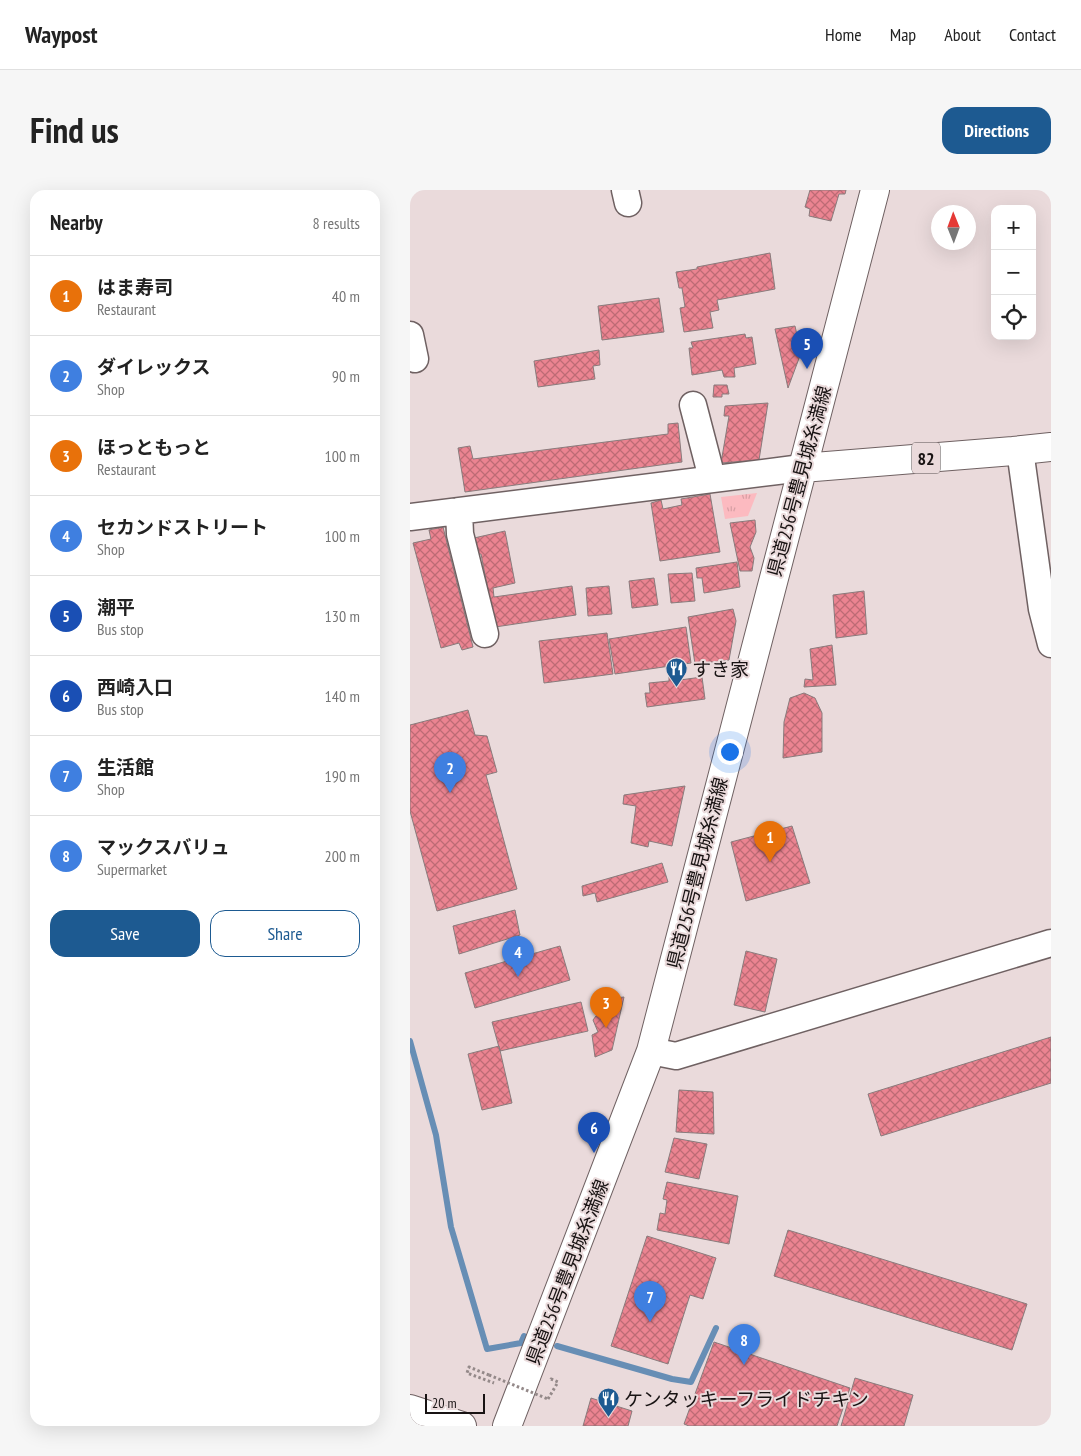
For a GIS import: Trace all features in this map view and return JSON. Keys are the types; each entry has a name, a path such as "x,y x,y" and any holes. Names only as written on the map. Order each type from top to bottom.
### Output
{"main road":[{"name":"県道256号豊見城糸満線","path":"507,1426 651,1051 875,190"},
{"name":"82","path":"802,468 1051,447"},
{"path":"410,1409 462,1426"}],"street":[{"path":"694,405 712,478"},
{"path":"1020,450 1042,609 1051,644"},
{"path":"410,517 802,468"},
{"path":"459,511 460,534 485,634"},
{"path":"651,1051 676,1056 1051,943"}],"path":[{"path":"494,1383 467,1373 469,1367 548,1399 558,1382 551,1379 548,1386"}],"green space":[{"path":"757,493 748,516 725,519 721,497"}],"building":[{"path":"810,190 846,190 845,194 839,194 831,221 809,216 810,209 805,207"},
{"path":"770,253 775,289 717,300 719,310 710,312 713,328 684,332 680,308 685,307 682,288 679,288 676,272"},
{"path":"659,298 664,332 602,340 598,306"},
{"path":"795,326 801,353 788,388 775,329"},
{"path":"745,334 746,338 752,337 756,364 734,368 735,377 724,377 722,370 692,375 689,348 693,348 691,342"},
{"path":"599,350 600,365 593,366 595,379 538,387 534,361"},
{"path":"714,385 727,385 729,394 722,394 722,397 713,397"},
{"path":"768,403 759,460 721,463 729,416 724,416 725,406"},
{"path":"678,423 682,462 465,492 458,448 470,446 473,459 668,434 668,424"},
{"path":"710,494 720,552 660,561 651,503 661,500 663,509 682,505 681,499"},
{"path":"755,520 756,532 750,547 754,558 752,571 740,571 730,523"},
{"path":"443,527 473,647 462,650 459,643 441,648 413,543 431,539 429,530"},
{"path":"505,531 515,583 493,588 494,597 572,586 576,615 495,627 481,554 476,554 474,538"},
{"path":"737,562 740,587 704,593 702,578 697,578 696,568"},
{"path":"692,573 695,601 671,603 668,574"},
{"path":"654,578 658,605 632,608 629,581"},
{"path":"609,586 612,614 588,616 586,588"},
{"path":"864,591 867,634 836,638 833,595"},
{"path":"733,609 736,621 729,660 695,664 688,617"},
{"path":"686,627 691,663 615,674 609,639"},
{"path":"607,633 613,674 544,683 539,641"},
{"path":"832,645 836,685 804,687 805,679 813,680 810,649"},
{"name":"すき家","path":"680,676 680,680 702,677 705,699 647,707 645,693 650,693 649,683 669,681 669,677"},
{"path":"804,693 815,698 822,713 822,752 783,758 784,722 790,698"},
{"path":"468,710 475,735 487,736 497,772 486,775 517,889 437,911 410,811 410,725"},
{"path":"685,786 672,846 649,841 648,847 631,843 636,806 623,804 624,795"},
{"path":"792,826 810,883 746,901 731,842"},
{"path":"662,863 668,882 597,902 595,893 583,896 582,886"},
{"path":"515,910 520,935 459,954 453,926"},
{"path":"560,946 570,980 475,1008 465,973"},
{"path":"746,951 777,959 765,1012 734,1005"},
{"path":"624,997 612,1050 595,1057 592,1035 598,1032 593,1020 599,1012 597,1000"},
{"path":"581,1002 588,1031 500,1051 492,1022"},
{"path":"1051,1037 1051,1083 881,1136 868,1094"},
{"path":"499,1046 512,1103 482,1110 468,1054"},
{"path":"679,1090 713,1092 714,1134 676,1132"},
{"path":"674,1138 707,1144 699,1179 665,1172"},
{"path":"667,1182 738,1196 729,1244 657,1230 660,1213 665,1214 667,1200 663,1199"},
{"path":"788,1230 1027,1304 1012,1350 774,1276"},
{"path":"647,1236 716,1258 703,1299 690,1295 668,1364 611,1346"},
{"path":"714,1342 850,1388 837,1426 689,1426 684,1424"},
{"path":"855,1378 913,1395 904,1426 841,1426"},
{"name":"ケンタッキーフライドチキン","path":"591,1398 632,1411 628,1426 583,1426"}],"waterway":[{"path":"410,1041 436,1135 451,1227 487,1349 521,1343 524,1336"},
{"path":"557,1346 672,1379 691,1382 716,1328"}],"place":[{"name":"潮平","path":"807,369"},
{"name":"すき家","path":"676,688"},
{"name":"ダイレックス","path":"450,793"},
{"name":"はま寿司","path":"770,862"},
{"name":"セカンドストリート","path":"518,977"},
{"name":"ほっともっと","path":"606,1028"},
{"name":"西崎入口","path":"594,1153"},
{"name":"生活館","path":"650,1322"},
{"name":"マックスバリュ","path":"744,1365"},
{"name":"ケンタッキーフライドチキン","path":"608,1418"}]}
